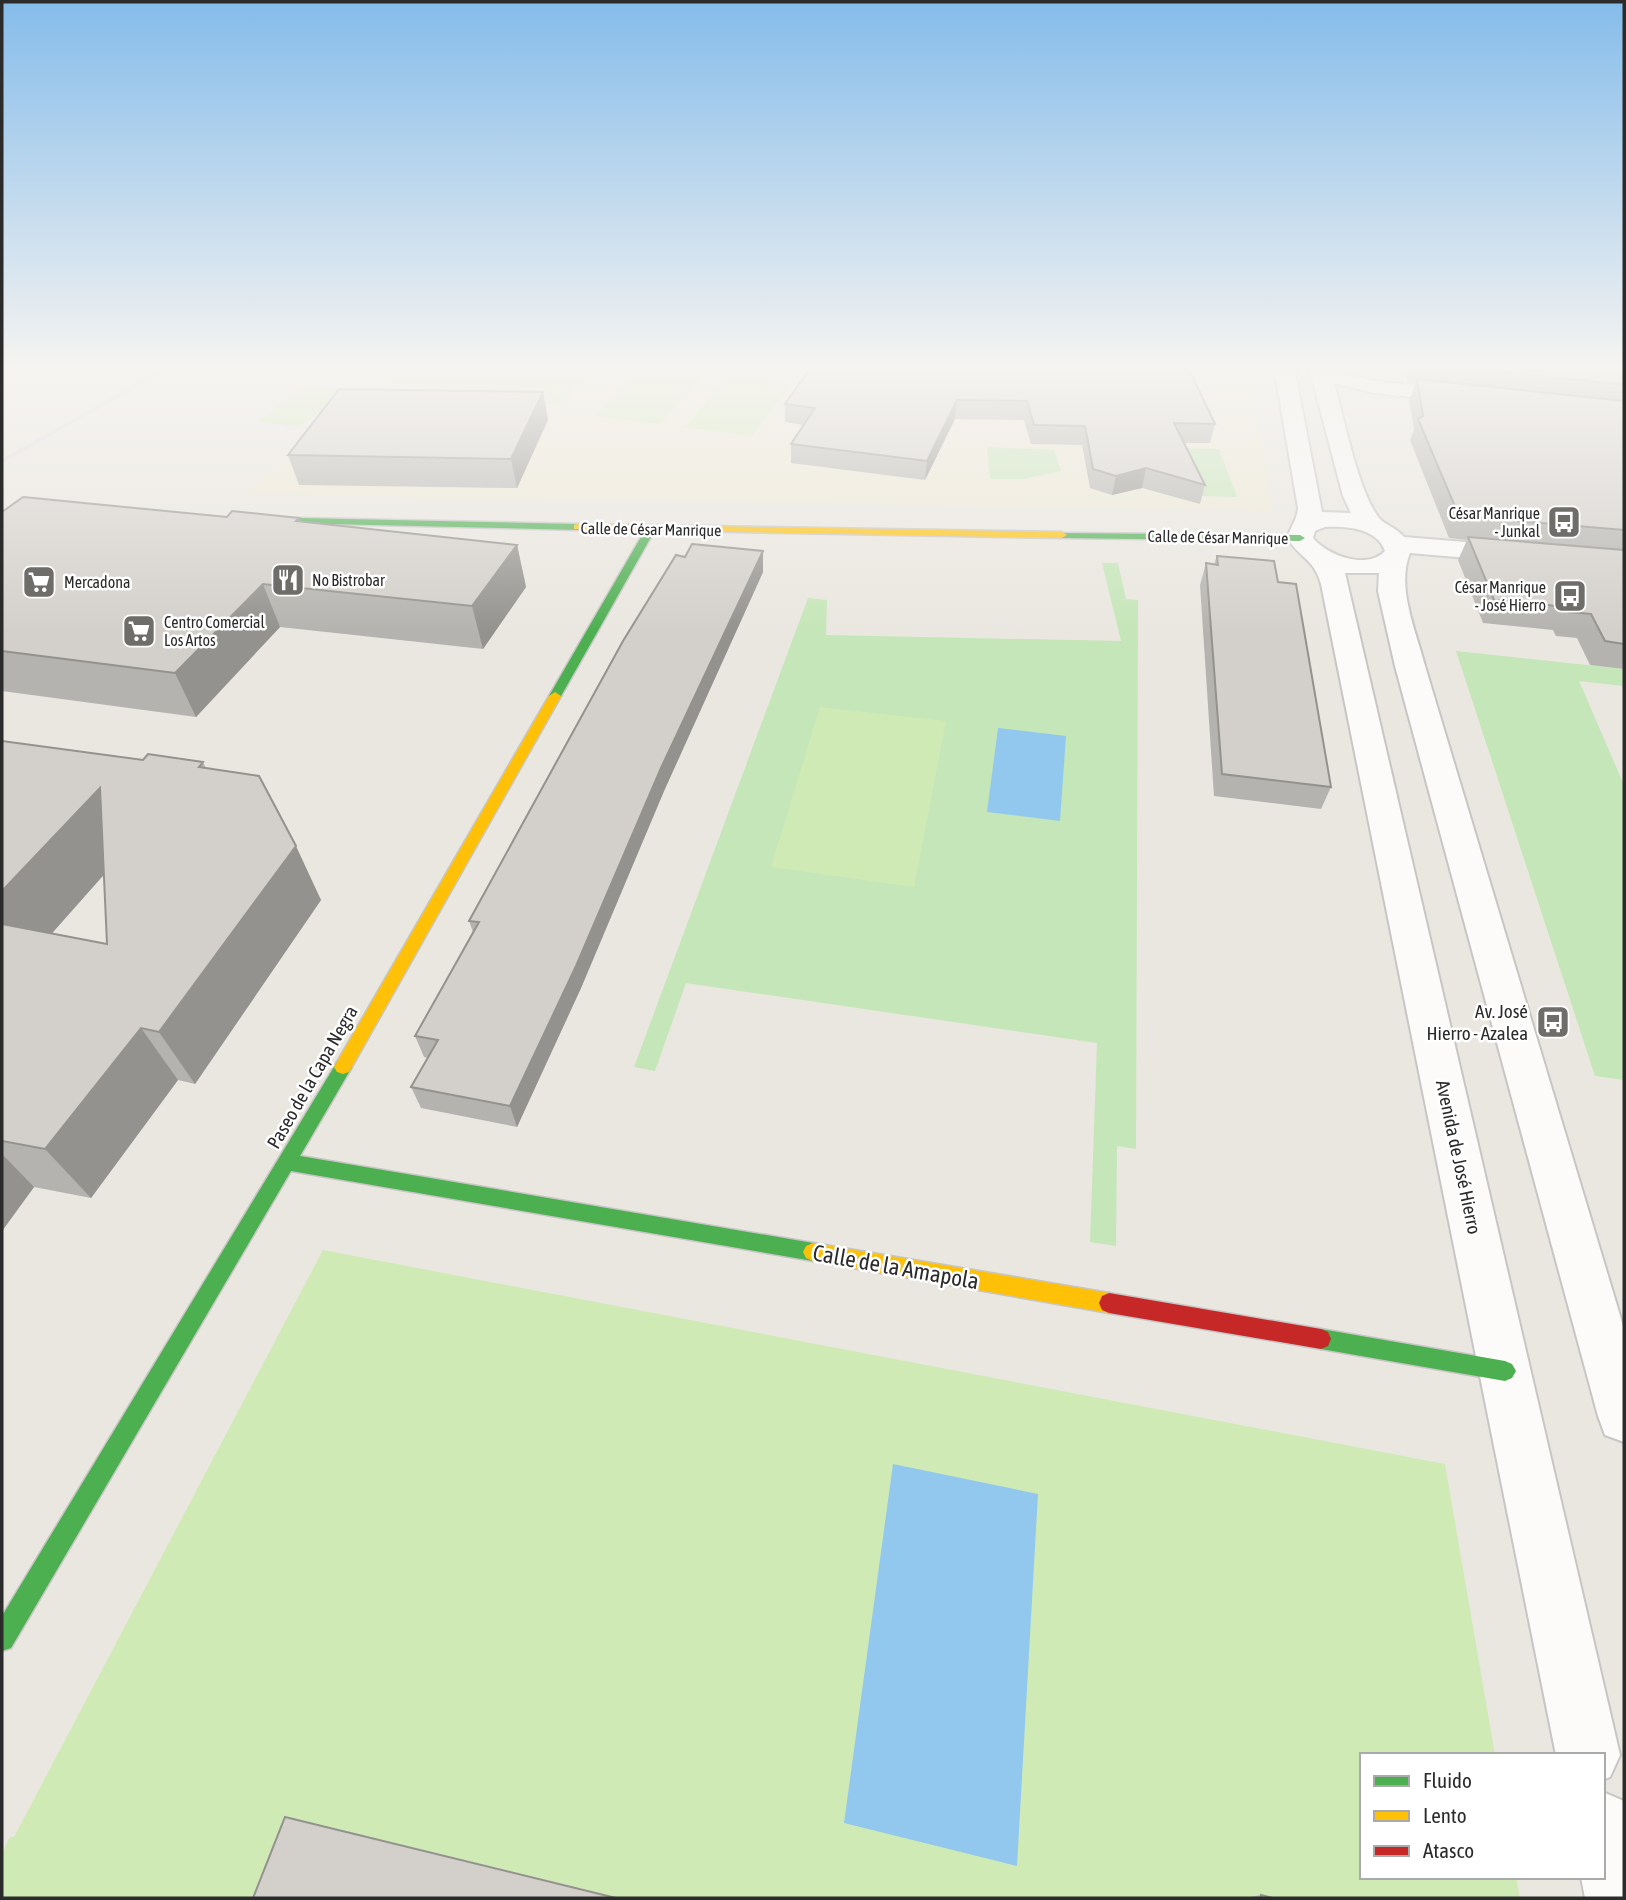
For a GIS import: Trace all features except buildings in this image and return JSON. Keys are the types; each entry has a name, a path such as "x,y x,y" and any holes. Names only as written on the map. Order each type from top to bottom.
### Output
{"street":[{"name":"Avenida de José Hierro","path":"1302,456 1312,540 1338,597 1588,1753"},
{"path":"1344,456 1355,496 1370,525"},
{"path":"1544,557 1395,552 1359,566 1312,540 1337,519 1370,525 1392,537 1395,552 1392,591 1410,666 1544,1143 1622,1403"},
{"name":"Calle de César Manrique","path":"237,520 650,530 1312,540"},
{"name":"Paseo de la Capa Negra","path":"2,1639 288,1162 650,530"},
{"name":"Calle de la Amapola","path":"288,1162 1504,1371"},
{"path":"1605,1834 1619,1898"}],"shaded area":[{"path":"290,456 1264,456 1272,511 248,494"}],"green space":[{"path":"988,456 1056,456 1061,471 1024,479 990,479"},
{"path":"1170,456 1222,456 1237,497 1202,496 1190,472"},
{"path":"1102,563 1118,563 1126,599 1138,600 1136,1149 1117,1146 1116,1246 1090,1242 1097,1043 686,983 655,1071 634,1067 808,598 827,600 826,635 1121,641"},
{"path":"1456,651 1624,669 1624,686 1579,681 1624,785 1624,1080 1595,1076"},
{"path":"820,707 946,721 914,887 771,867"},
{"path":"323,1250 1445,1464 1495,1753 1360,1753 1360,1879 1516,1879 1520,1898 2,1898 2,1853 10,1837 14,1837"}],"water":[{"path":"998,728 1066,736 1060,821 987,812"},
{"path":"893,1464 1038,1494 1017,1866 844,1823"}],"railway":[{"path":"2,461 11,456"}],"traffic: fast":[{"path":"249,520 578,527"},
{"path":"555,696 650,530"},
{"path":"1062,535 1300,538"},
{"path":"2,1639 343,1067"},
{"path":"288,1162 813,1252"},
{"path":"1321,1339 1505,1371"}],"traffic: slow":[{"path":"578,527 1062,535"},
{"path":"343,1067 555,696"},
{"path":"813,1252 1109,1303"}],"traffic: jam":[{"path":"1109,1303 1321,1339"}],"place":[{"name":"César Manrique - Junkal","path":"1564,522"},
{"name":"No Bistrobar","path":"288,580"},
{"name":"Mercadona","path":"39,582"},
{"name":"César Manrique - José Hierro","path":"1570,596"},
{"name":"Centro Comercial Los Artos","path":"139,631"},
{"name":"Av. José Hierro - Azalea","path":"1553,1022"}]}
